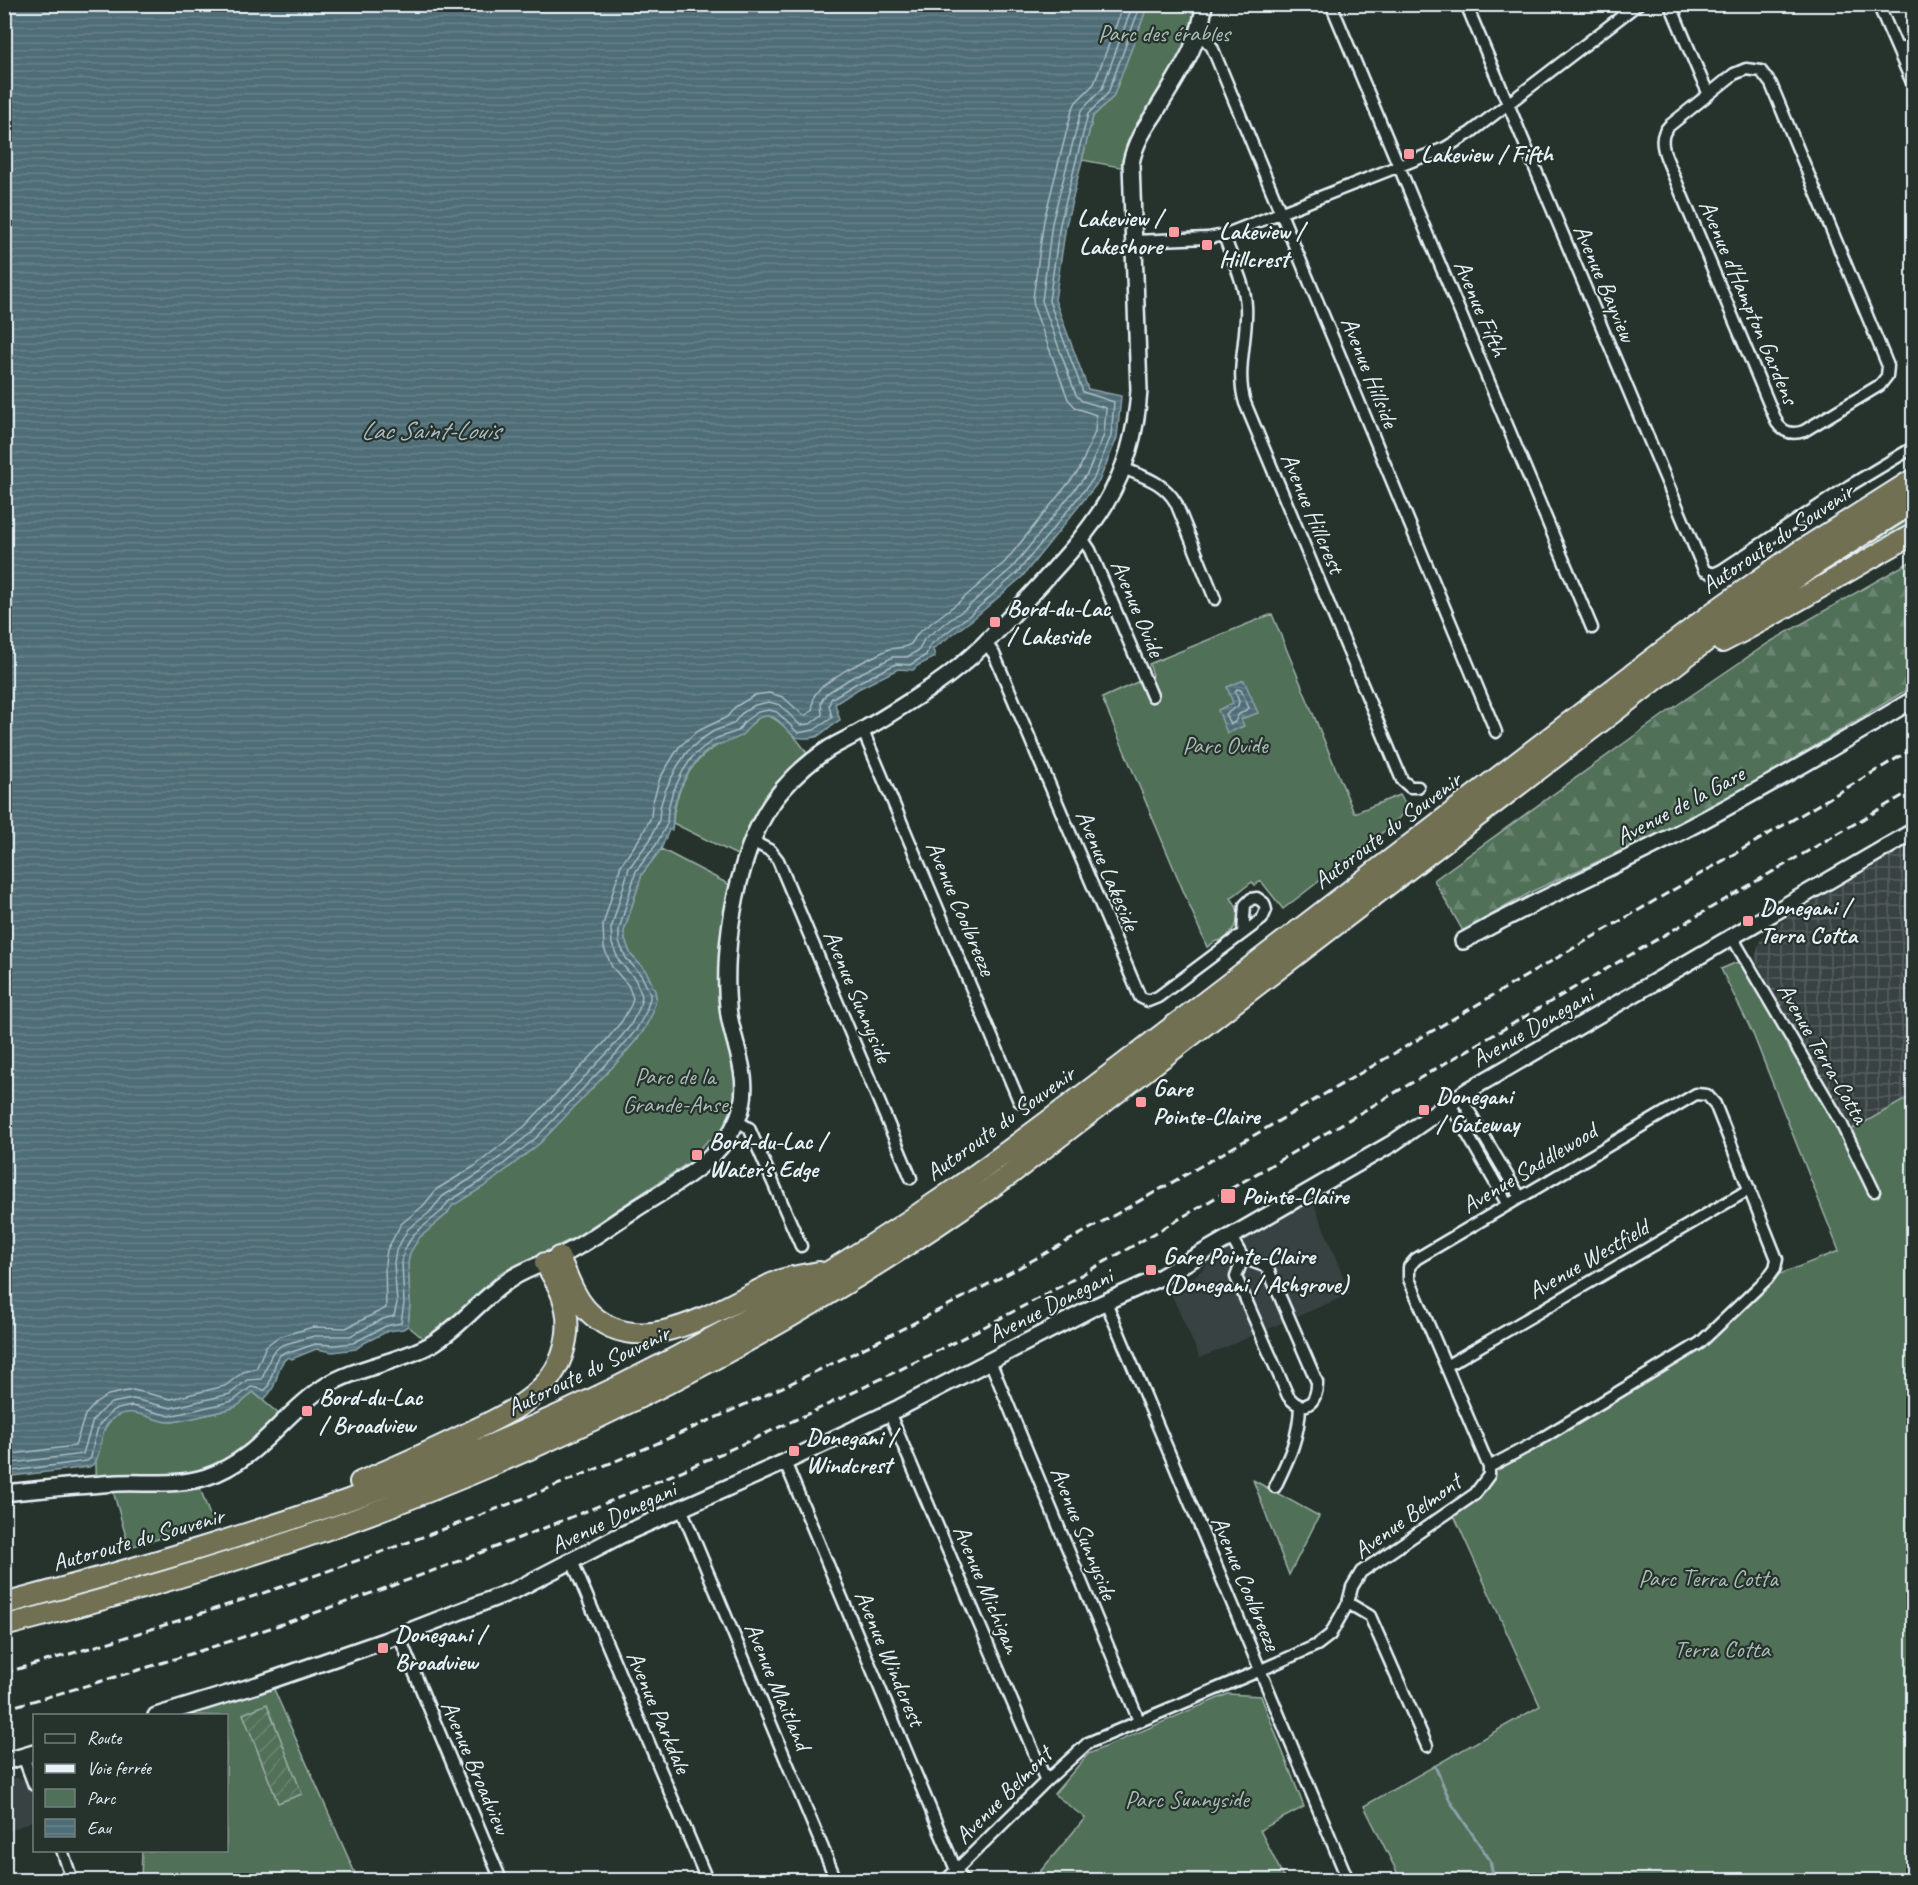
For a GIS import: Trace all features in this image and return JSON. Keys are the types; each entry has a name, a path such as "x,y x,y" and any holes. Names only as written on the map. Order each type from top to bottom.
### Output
{"highway":[{"name":"Autoroute du Souvenir","path":"4,1604 231,1538 395,1483 533,1426 694,1348 833,1269 935,1203 1010,1150 1715,611 1797,553 1914,479"},
{"name":"Autoroute du Souvenir","path":"4,1626 230,1562 406,1500 582,1425 693,1370 792,1316 952,1215 1023,1164 1677,664 1781,588 1914,502"},
{"path":"1677,664 1766,620 1914,534"},
{"path":"552,1260 588,1311 609,1326 638,1334 658,1333 677,1328 781,1280 833,1269"},
{"path":"231,1538 437,1449 491,1422 535,1395 554,1373 567,1335 567,1314 552,1260"}],"street":[{"path":"4,1493 115,1483 186,1481 217,1473 252,1453 307,1401 329,1384 425,1348 449,1332 508,1280 527,1269 552,1260 698,1168 718,1149 737,1121 744,1085 743,1069 729,1011 729,948 735,902 753,841 767,812 784,788 826,751 862,731 950,674 986,643 1082,538 1106,504 1123,468 1135,428 1139,390 1131,170 1134,148 1177,76 1199,33 1204,4"},
{"name":"Avenue Fifth","path":"1331,4 1592,628"},
{"name":"Avenue Bayview","path":"1466,4 1704,570 1710,573 1722,570 1849,486 1914,447"},
{"path":"1134,241 1208,238 1224,235 1400,167 1454,143 1638,4"},
{"path":"1670,4 1709,94"},
{"path":"1878,4 1914,87"},
{"name":"Avenue Hillside","path":"1199,33 1212,47 1496,732"},
{"path":"1898,50 1914,43"},
{"name":"Avenue d'Hampton Gardens","path":"1746,69 1756,69 1769,79 1887,362 1887,376 1880,385 1798,432 1784,431 1777,423 1663,149 1665,129 1709,94 1734,74 1746,69"},
{"name":"Avenue Hillcrest","path":"1224,235 1245,297 1246,312 1241,364 1241,385 1245,403 1402,780 1410,787 1418,787"},
{"path":"1123,468 1154,481 1169,492 1176,503 1215,599"},
{"name":"Avenue Ovide","path":"1082,538 1090,550 1152,696"},
{"name":"Avenue Lakeside","path":"986,643 994,654 1140,998 1148,1001 1158,997 1243,933"},
{"name":"Avenue de la Gare","path":"1463,942 1543,898 1700,822 1914,699"},
{"name":"Avenue Coolbreeze","path":"862,731 1019,1101"},
{"name":"Avenue Donegani","path":"163,1714 257,1685 399,1636 515,1590 619,1536 785,1462 1106,1302 1161,1277 1386,1147 1455,1100 1914,831"},
{"name":"Avenue Sunnyside","path":"753,841 771,851 778,860 911,1178"},
{"name":"Avenue Terra-Cotta","path":"1732,937 1841,1124 1874,1191"},
{"name":"Avenue Saddlewood","path":"1489,1467 1409,1279 1409,1267 1416,1258 1696,1094 1707,1095 1715,1104 1777,1259"},
{"path":"1455,1100 1520,1197"},
{"path":"1455,1100 1508,1205"},
{"path":"737,1121 749,1128 801,1246"},
{"name":"Avenue Westfield","path":"1446,1366 1750,1189"},
{"path":"1231,1237 1243,1258 1267,1267 1317,1382 1317,1391 1310,1403 1300,1406 1288,1396 1236,1277 1243,1258"},
{"name":"Avenue Belmont","path":"946,1881 1088,1743 1317,1645 1330,1635 1361,1572 1475,1494 1489,1475 1489,1467 1534,1443 1701,1343 1767,1279 1775,1268 1777,1259"},
{"name":"Avenue Coolbreeze","path":"1106,1302 1348,1881"},
{"name":"Avenue Sunnyside","path":"990,1361 1139,1721"},
{"path":"1275,1487 1293,1449 1298,1432 1300,1406"},
{"name":"Avenue Michigan","path":"889,1412 1046,1782"},
{"name":"Avenue Windcrest","path":"785,1462 956,1870 963,1881"},
{"name":"Avenue Maitland","path":"681,1508 836,1881"},
{"name":"Avenue Parkdale","path":"572,1561 707,1881"},
{"path":"1348,1602 1370,1616 1427,1746"},
{"name":"Avenue Broadview","path":"399,1636 501,1881"},
{"path":"4,1762 28,1754 33,1780"},
{"path":"62,1852 72,1881"}],"shaded area":[{"path":"1913,843 1913,1096 1844,1134 1841,1123 1755,958 1760,941 1770,930"},
{"path":"1312,1199 1350,1294 1200,1358 1169,1289 1197,1275 1214,1258"},
{"path":"33,1774 33,1820 5,1833 4,1780 23,1779"}],"green space":[{"name":"Parc des érables","path":"1148,5 1197,5 1189,40 1174,70 1136,128 1130,143 1125,168 1082,160 1093,116 1113,97"},
{"path":"1913,517 1913,531 1844,569 1839,563"},
{"path":"1913,560 1913,686 1708,811 1533,891 1463,931 1434,880 1680,703 1770,642"},
{"name":"Parc Ovide","path":"1272,614 1354,813 1400,795 1407,806 1400,817 1387,829 1283,909 1261,881 1255,885 1252,882 1231,898 1239,916 1233,930 1224,940 1216,941 1207,947 1102,698 1153,675 1149,664"},
{"path":"768,716 785,727 808,755 741,857 673,823 674,812 685,778 699,759 718,745 741,735 759,717"},
{"name":"Parc de la Grande-Anse","path":"661,849 732,886 726,915 737,1078 733,1113 729,1122 711,1141 709,1140 694,1154 697,1158 576,1237 500,1273 450,1321 425,1340 408,1326 409,1253 419,1238 447,1214 451,1206 488,1184 540,1143 621,1058 642,1033 652,1014 656,998 655,991 646,971 631,955 624,931 642,874"},
{"name":"Parc Terra Cotta","path":"1740,961 1844,1134 1913,1095 1913,1880 1401,1880 1364,1806 1540,1706 1452,1511 1475,1494 1489,1467 1700,1343 1767,1279 1839,1251 1753,1034 1721,969"},
{"path":"1466,1116 1506,1185 1503,1187 1463,1118"},
{"path":"253,1392 280,1415 265,1433 237,1455 199,1471 160,1476 97,1478 96,1458 101,1437 106,1427 120,1414 136,1412 172,1422 235,1407"},
{"path":"1253,1480 1319,1516 1289,1575"},
{"path":"200,1488 213,1524 129,1547 113,1491"},
{"path":"273,1687 358,1880 141,1880 142,1852 228,1852 228,1714 185,1714"},
{"name":"Parc Sunnyside","path":"1228,1694 1261,1696 1304,1807 1260,1830 1285,1880 1033,1880 1085,1818 1054,1794 1088,1754"},
{"path":"267,1704 302,1794 278,1803 243,1714"}],"water":[{"name":"Lac Saint-Louis","path":"5,4 1148,5 1113,97 1093,116 1066,225 1055,300 1088,389 1121,396 1117,438 1099,481 1022,577 973,619 933,649 935,657 913,670 898,669 858,689 835,704 840,720 818,736 798,738 777,720 763,716 740,736 713,747 698,759 678,794 673,812 672,830 669,830 661,849 642,874 624,931 631,955 646,971 655,991 656,998 652,1014 642,1033 621,1058 540,1143 488,1184 452,1206 447,1214 419,1238 410,1253 408,1263 410,1303 408,1326 388,1331 356,1349 333,1352 316,1349 292,1359 288,1357 281,1366 273,1389 263,1400 253,1392 235,1407 173,1422 131,1413 119,1415 106,1426 98,1457 89,1467 5,1477"},
{"path":"1244,680 1258,713 1241,719 1244,726 1227,733 1218,710 1233,703 1227,687"}],"waterway":[{"path":"1435,1766 1450,1801 1490,1860 1494,1880"}],"railway":[{"path":"4,1673 222,1607 436,1532 648,1447 751,1402 854,1353 1057,1247 1190,1172 1914,748"},
{"path":"4,1709 152,1666 298,1619 443,1567 586,1511 727,1451 866,1386 1003,1317 1138,1243 1914,789"}],"place":[{"name":"Lakeview / Fifth","path":"1409,154"},
{"name":"Lakeview / Lakeshore","path":"1174,232"},
{"name":"Lakeview / Hillcrest","path":"1207,245"},
{"name":"Bord-du-Lac / Lakeside","path":"995,622"},
{"name":"Donegani / Terra Cotta","path":"1748,921"},
{"name":"Gare Pointe-Claire","path":"1141,1102"},
{"name":"Donegani / Gateway","path":"1424,1110"},
{"name":"Bord-du-Lac / Water's Edge","path":"697,1155"},
{"name":"Pointe-Claire","path":"1228,1196"},
{"name":"Gare Pointe-Claire (Donegani / Ashgrove)","path":"1151,1270"},
{"name":"Bord-du-Lac / Broadview","path":"307,1411"},
{"name":"Donegani / Windcrest","path":"794,1451"},
{"name":"Donegani / Broadview","path":"383,1648"}],"park label":[{"name":"Terra Cotta","path":"1722,1649"}]}
